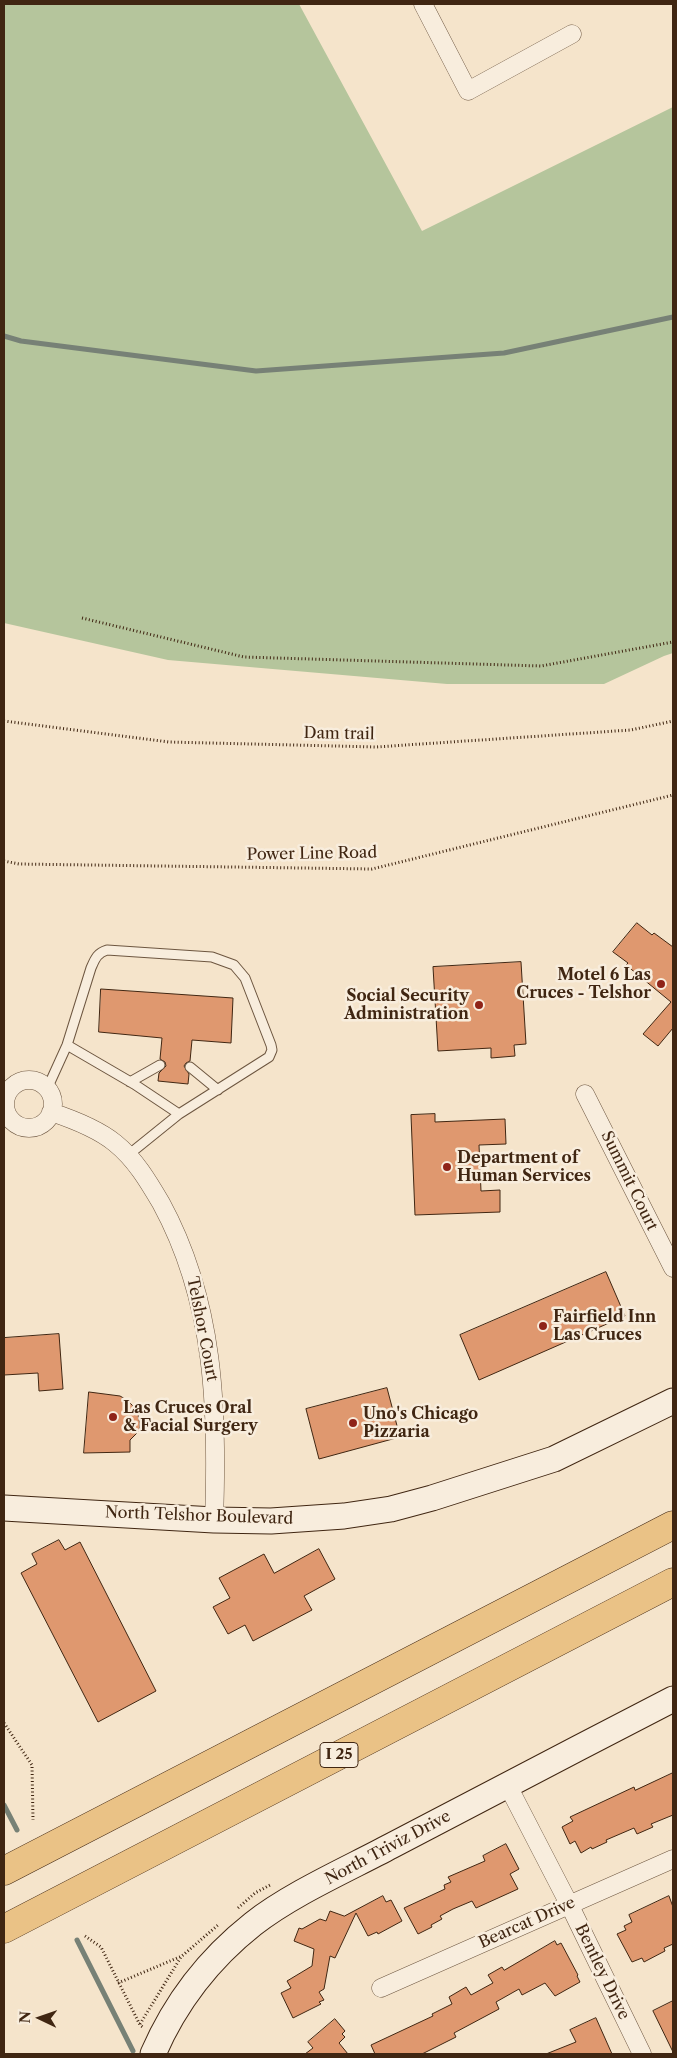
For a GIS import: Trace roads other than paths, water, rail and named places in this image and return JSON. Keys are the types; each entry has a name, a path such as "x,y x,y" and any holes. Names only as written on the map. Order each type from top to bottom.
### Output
{"highway":[{"path":"4,1871 673,1525"},
{"name":"I 25","path":"6,1928 673,1582"}],"main road":[{"name":"North Telshor Boulevard","path":"4,1508 214,1520 271,1521 344,1516 392,1509 554,1459 673,1401"},
{"name":"North Triviz Drive","path":"152,2054 183,1999 210,1965 254,1923 314,1887 507,1784 673,1699"}],"street":[{"path":"423,4 468,91 572,34"},
{"path":"23,1080 37,1081 48,1089 52,1100 51,1112 40,1125 24,1127 10,1119 5,1104 6,1096 10,1089 23,1080"},
{"name":"Summit Court","path":"585,1094 673,1268"},
{"name":"Telshor Court","path":"51,1112 73,1119 115,1143 146,1176 175,1230 192,1275 203,1320 214,1387 217,1447 214,1520"},
{"name":"Bentley Drive","path":"507,1784 569,1904 642,2054"},
{"name":"Bearcat Drive","path":"381,1988 673,1859"}],"lane":[{"path":"48,1089 67,1045 91,968 96,956 101,952 107,950 212,957 225,960 234,965 245,978 272,1050 268,1057 179,1114 127,1156"},
{"path":"67,1045 130,1082 179,1114"},
{"path":"130,1082 160,1065"},
{"path":"190,1068 218,1090"}],"waterway":[{"path":"4,336 21,341 256,371 504,353 673,317"},
{"path":"4,1805 17,1830"},
{"path":"77,1940 133,2051"}],"place":[{"name":"Motel 6 Las Cruces - Telshor","path":"661,984"},
{"name":"Social Security Administration","path":"479,1005"},
{"name":"Department of Human Services","path":"447,1167"},
{"name":"Fairfield Inn Las Cruces","path":"543,1326"},
{"name":"Las Cruces Oral & Facial Surgery","path":"113,1417"},
{"name":"Uno's Chicago Pizzaria","path":"353,1423"}]}
